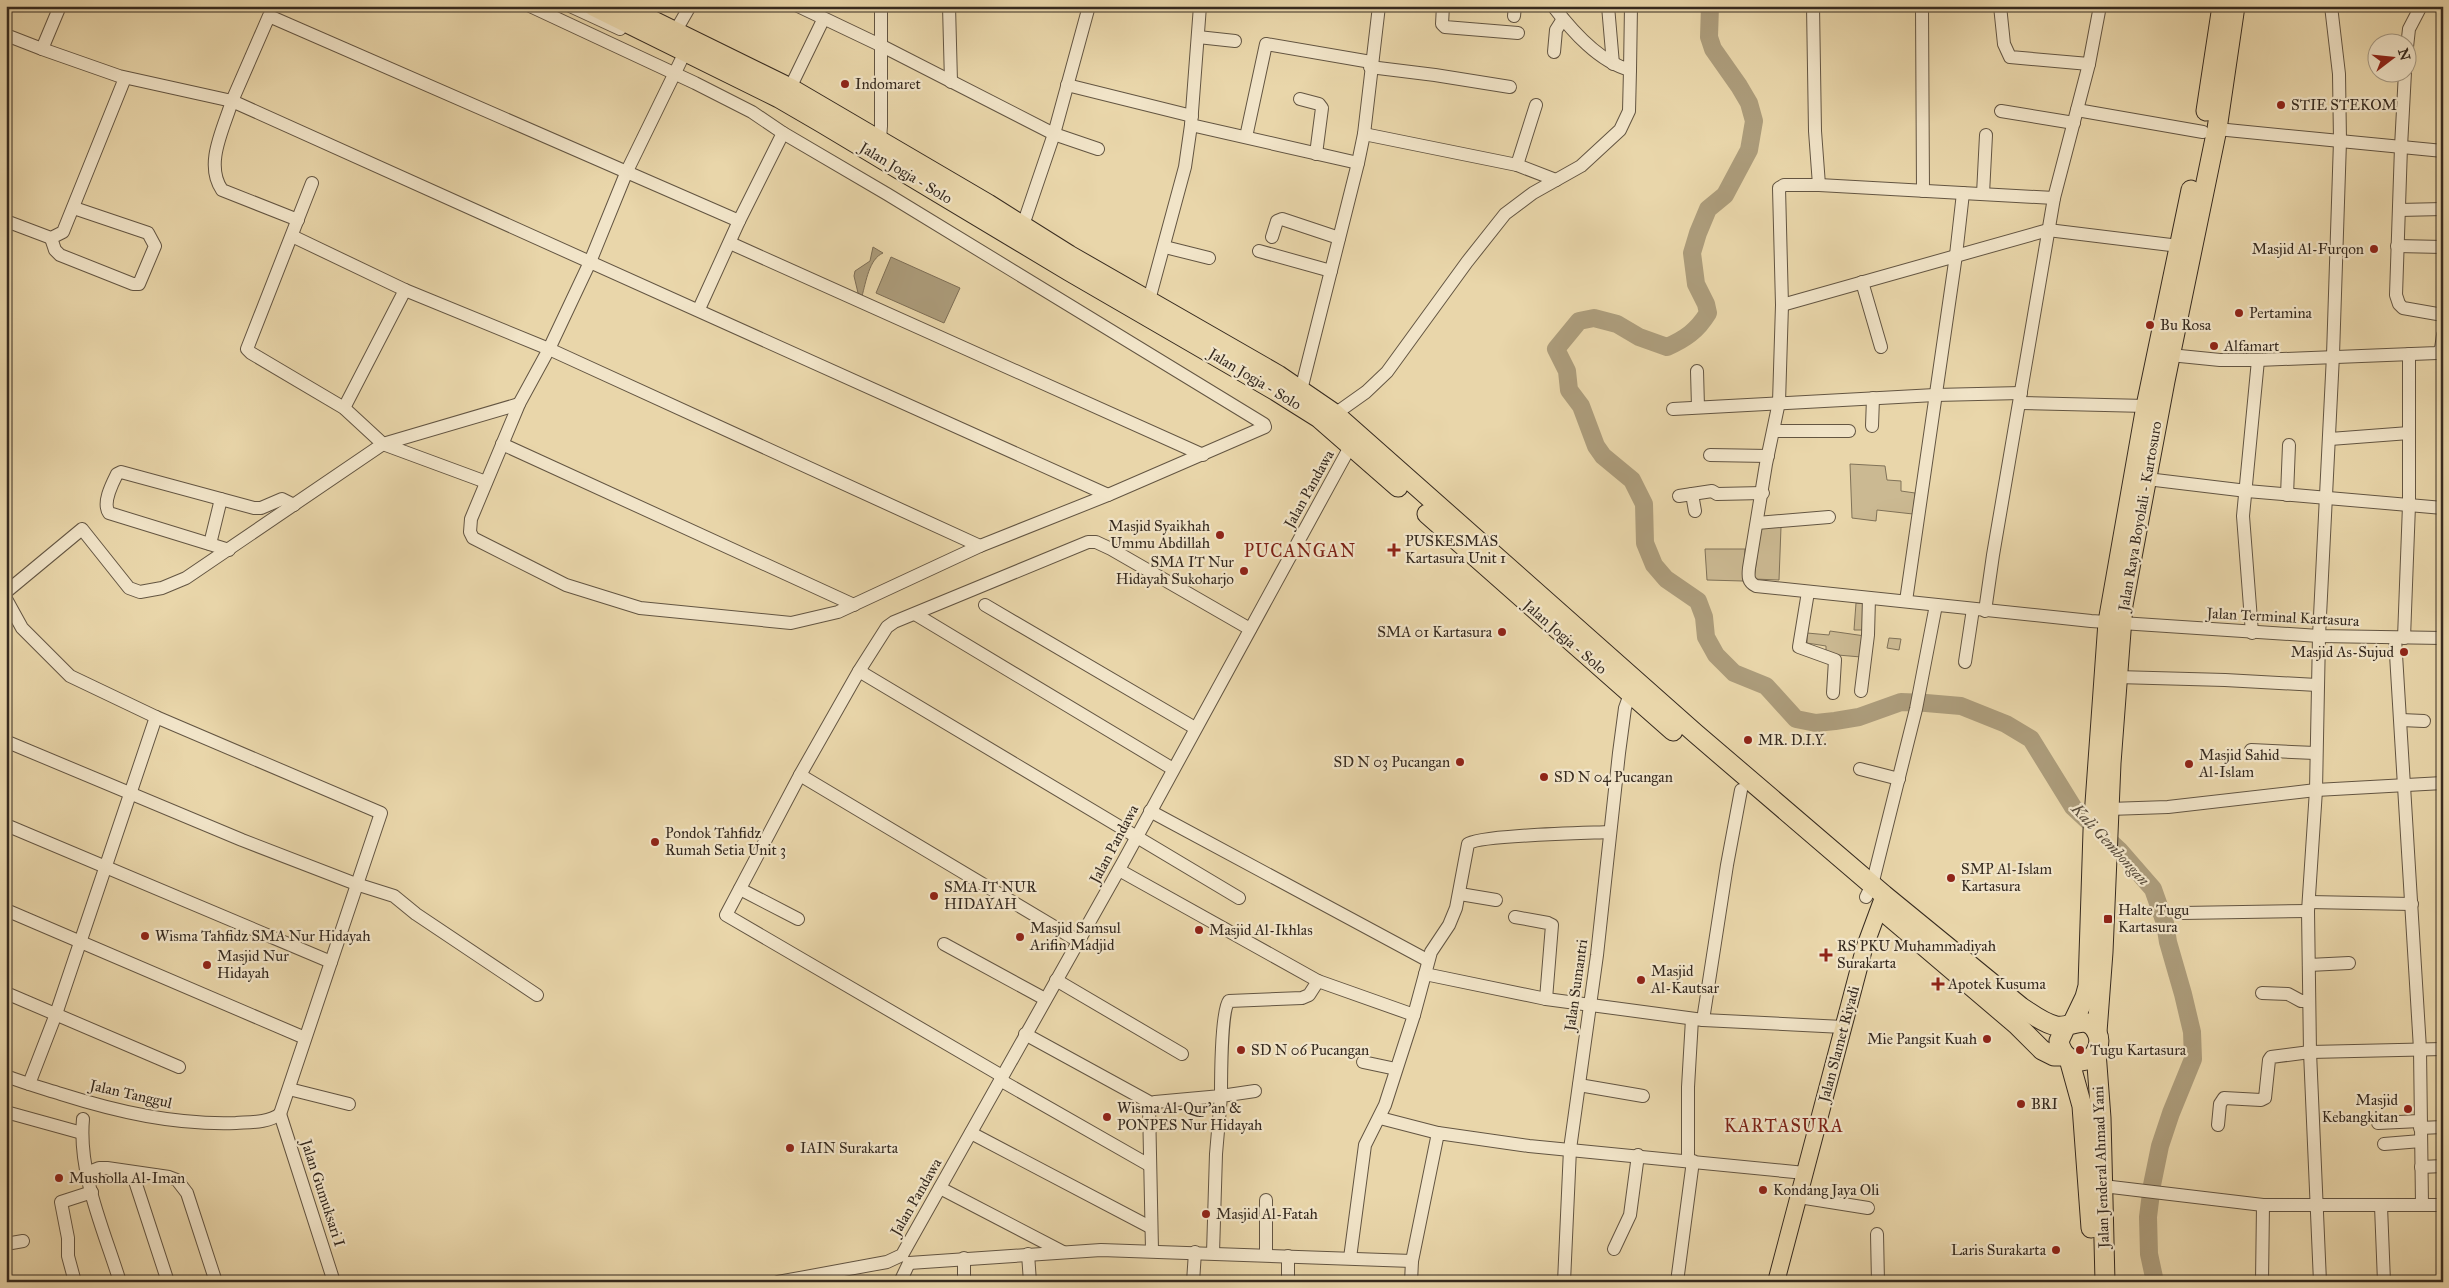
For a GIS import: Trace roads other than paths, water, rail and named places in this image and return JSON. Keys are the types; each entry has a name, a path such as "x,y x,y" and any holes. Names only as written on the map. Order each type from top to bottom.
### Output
{"highway":[{"name":"Jalan Jogja - Solo","path":"593,6 649,38 683,45 790,88 876,146 1295,394 1335,414 1630,694 1834,869 1875,896"},
{"name":"Jalan Jogja - Solo","path":"623,6 683,45 779,98 876,146"},
{"name":"Jalan Raya Boyolali - Kartosuro","path":"2070,1024 2085,997 2088,986 2114,622 2146,406 2179,246 2210,130 2222,6"},
{"name":"Jalan Raya Boyolali - Kartosuro","path":"2097,1032 2103,952 2107,846 2101,818 2117,677 2114,622 2147,479 2210,130 2235,6"},
{"name":"Jalan Jogja - Solo","path":"1020,232 1069,255 1148,300 1295,394 1319,418 1832,850 1875,896"},
{"path":"1875,896 2021,1007 2048,1024 2058,1027 2088,1023 2097,1032 2099,1042 2096,1052 2086,1060 2077,1061 2067,1057 2054,1056 2042,1050 2017,1024 1875,896"},
{"path":"2067,1057 2059,1041 2070,1024"},
{"name":"Jalan Jenderal Ahmad Yani","path":"2096,1052 2101,1118 2105,1282"},
{"name":"Jalan Jenderal Ahmad Yani","path":"2067,1057 2082,1106 2090,1206 2092,1282"}],"main road":[{"name":"Jalan Slamet Riyadi","path":"1776,1282 1864,949 1875,896"}],"street":[{"path":"42,49 60,6"},
{"path":"530,6 673,74 752,112 783,133 888,194 1264,424 1265,428 1108,495 980,546 838,612 791,623 648,610 566,585 473,538 469,526 519,404 549,349 590,262 627,171 673,74 683,45 690,6"},
{"path":"570,6 649,38"},
{"path":"798,6 823,20 882,46 1054,134 1098,149"},
{"path":"876,146 882,46 880,6"},
{"path":"949,6 951,82"},
{"path":"1148,300 1165,247 1185,167 1192,120 1200,6"},
{"path":"683,45 1014,247 1269,395 1295,394 1331,271 1358,163 1364,134 1379,6"},
{"path":"1443,6 1442,24 1445,28 1518,33"},
{"path":"1552,6 1563,19 1612,64 1630,70"},
{"path":"1608,6 1612,64"},
{"path":"1335,414 1366,392 1387,372 1473,254 1505,214 1526,197 1581,166 1620,130 1629,111 1631,6"},
{"path":"1813,6 1815,131 1819,185"},
{"path":"1922,6 1923,191"},
{"path":"2000,6 2004,44 2010,57 2090,64"},
{"path":"1965,662 1998,526 2054,198 2090,64 2100,6"},
{"path":"2320,1282 2310,1052 2309,907 2316,790 2317,686 2330,440 2340,141 2339,74 2331,6"},
{"path":"2409,32 2421,6"},
{"path":"1020,232 1054,134 1086,7"},
{"path":"298,220 222,190 217,183 213,165 232,101 271,11 739,221"},
{"path":"1554,52 1556,30 1563,19"},
{"path":"790,88 823,20"},
{"path":"6,35 125,78 232,101 699,309 1108,495"},
{"path":"1198,37 1235,41"},
{"path":"1246,137 1266,44 1275,44 1289,49 1371,65 1510,88"},
{"path":"6,220 51,238 63,232 125,78"},
{"path":"2404,82 2396,295 2399,304 2404,309 2443,315"},
{"path":"1067,85 1246,137 1358,163"},
{"path":"1300,99 1322,106 1316,154"},
{"path":"1517,165 1536,104"},
{"path":"2077,110 2210,130 2443,151"},
{"path":"2001,111 2074,123"},
{"path":"699,309 739,221 783,133"},
{"path":"1364,134 1517,165 1556,180"},
{"path":"1983,194 1986,135"},
{"path":"312,183 247,349 344,408 383,444 486,482"},
{"path":"1829,517 1757,523 1779,402 1782,305 1779,188 1785,185 1819,185 2054,198"},
{"path":"1906,601 1956,255 1963,193"},
{"path":"51,238 55,250 60,255 133,284 139,284 155,246 148,233 74,208"},
{"path":"2398,210 2443,209"},
{"path":"1272,237 1277,221 1282,219 1339,238"},
{"path":"1782,305 2048,230 2179,246"},
{"path":"292,236 405,290 549,349 980,546"},
{"path":"730,243 1203,455"},
{"path":"2397,246 2443,247"},
{"path":"1165,247 1209,258"},
{"path":"1259,251 1331,271"},
{"path":"1862,282 1881,347"},
{"path":"344,408 405,290"},
{"path":"2170,355 2208,359 2258,360 2333,355 2439,352 2443,335"},
{"path":"2409,354 2409,505 2399,638 2401,720 2420,1049 2422,1205"},
{"path":"2252,633 2243,516 2247,491 2258,360"},
{"path":"1697,371 1698,407"},
{"path":"1673,409 1935,395 2146,406"},
{"path":"1872,426 1873,398"},
{"path":"6,592 82,529 134,592 173,585 229,550 383,444 519,404"},
{"path":"1774,431 1849,431"},
{"path":"2330,440 2409,433"},
{"path":"502,444 854,605"},
{"name":"Jalan Pandawa","path":"778,1282 905,1260 940,1188 1119,870 1194,728 1351,445"},
{"path":"2288,495 2289,445"},
{"path":"1710,455 1768,456"},
{"path":"229,550 109,513 106,507 107,502 117,474 121,472 254,508 261,508 282,499 294,505"},
{"path":"2147,479 2327,499 2443,508"},
{"path":"1679,496 1712,491 1717,494 1763,493"},
{"path":"1692,494 1696,511"},
{"path":"210,544 221,499"},
{"name":"Jalan Terminal Kartasura","path":"1757,523 1748,574 1751,583 1756,586 1979,610 2252,633 2443,638"},
{"path":"1149,1165 726,914 858,671 887,627 894,622 1092,541 1111,549 1250,629"},
{"path":"1808,592 1799,647 1800,650 1835,660 1832,693"},
{"path":"1861,691 1864,680 1868,635 1869,598"},
{"path":"6,599 22,628 70,676 156,717 381,813 280,1114"},
{"path":"985,605 1194,728"},
{"path":"1875,896 1899,779 1916,709 1936,605"},
{"path":"915,614 1173,769"},
{"path":"858,671 1239,898"},
{"path":"2117,677 2225,680 2317,686"},
{"name":"Jalan Sumantri","path":"1564,1282 1570,1148 1590,1006 1625,708 1630,694"},
{"path":"29,1084 56,1014 79,941 132,793 156,717"},
{"path":"2401,720 2424,721"},
{"path":"10,743 356,884 394,896 416,914 537,995"},
{"path":"2251,750 2315,753"},
{"path":"1860,770 1899,779"},
{"path":"800,775 1078,941"},
{"path":"2101,818 2168,807 2316,790 2443,783"},
{"path":"1677,1282 1690,1161 1688,1087 1697,1020 1741,790"},
{"path":"1150,811 1427,960"},
{"path":"6,824 331,962"},
{"path":"1350,1258 1365,1145 1380,1118 1414,1015 1427,960 1451,921 1460,894 1467,848 1471,841 1610,832"},
{"path":"1119,870 1318,981 1414,1015"},
{"path":"740,889 798,919"},
{"path":"1460,894 1496,900"},
{"path":"2182,913 2412,904"},
{"path":"6,910 305,1038"},
{"path":"1515,916 1548,923 1552,926 1546,998"},
{"path":"944,944 1045,999"},
{"path":"2309,965 2349,963"},
{"path":"1425,974 1590,1006 1697,1020 1843,1027"},
{"path":"1056,980 1182,1054"},
{"path":"1213,1253 1216,1154 1224,1023 1228,1002 1233,1000 1302,998 1309,995 1318,981"},
{"path":"6,993 179,1067"},
{"path":"2262,993 2288,994 2301,1001 2309,1001"},
{"path":"1025,1034 1151,1104 1255,1092"},
{"path":"2218,1126 2220,1104 2224,1098 2262,1100 2265,1098 2269,1059 2310,1052 2443,1049"},
{"path":"1363,1062 1396,1070"},
{"name":"Jalan Tanggul","path":"6,1076 85,1102 166,1120 208,1124 248,1122 270,1119 280,1114"},
{"path":"1579,1085 1643,1096"},
{"path":"289,1089 349,1104"},
{"path":"1151,1104 1148,1111 1152,1250"},
{"path":"6,1112 82,1133"},
{"name":"Jalan Gumuksari I","path":"280,1114 334,1282"},
{"path":"1380,1118 1438,1133 1530,1146 1570,1148 1805,1173"},
{"path":"83,1119 84,1165 120,1282"},
{"path":"2378,1123 2420,1130"},
{"path":"2384,1144 2420,1130 2443,1127"},
{"path":"971,1133 1150,1228"},
{"path":"1411,1282 1412,1261 1438,1133"},
{"path":"1614,1249 1630,1215 1638,1155"},
{"path":"84,1165 173,1178 182,1185 187,1193 216,1282"},
{"path":"2421,1167 2443,1166"},
{"path":"132,1172 168,1282"},
{"path":"2103,1186 2263,1205 2443,1205"},
{"path":"940,1188 1062,1252"},
{"path":"75,1282 68,1256 68,1238 61,1201 92,1192"},
{"path":"1799,1197 1868,1208"},
{"path":"1266,1200 1266,1256"},
{"path":"2262,1282 2263,1205"},
{"path":"2381,1206 2384,1282"},
{"path":"1878,1234 1878,1282"},
{"path":"6,1244 23,1241"},
{"path":"900,1282 905,1260 1062,1252 1152,1250 1412,1261"},
{"path":"1193,1282 1195,1252"},
{"path":"1028,1254 1030,1282"},
{"path":"1288,1256 1288,1282"},
{"path":"964,1258 964,1282"}],"waterway":[{"name":"Kali Gembongan","path":"1710,6 1709,37 1713,49 1749,103 1754,121 1749,150 1725,195 1708,209 1692,253 1696,284 1706,304 1708,313 1690,334 1667,347 1639,337 1617,324 1594,318 1579,321 1556,349 1567,371 1569,390 1581,406 1596,446 1603,456 1632,480 1644,504 1645,543 1654,565 1666,579 1698,601 1704,617 1706,637 1716,655 1734,673 1766,686 1796,719 1816,723 1859,717 1901,702 1961,706 2006,724 2031,739 2073,807 2119,850 2153,889 2165,923 2168,942 2192,1032 2193,1059 2160,1146 2152,1185 2148,1217 2149,1254 2155,1282"}],"place":[{"name":"Indomaret","path":"845,84"},
{"name":"STIE STEKOM","path":"2281,105"},
{"name":"Masjid Al-Furqon","path":"2374,249"},
{"name":"Pertamina","path":"2239,313"},
{"name":"Bu Rosa","path":"2150,325"},
{"name":"Alfamart","path":"2214,346"},
{"name":"Masjid Syaikhah Ummu Abdillah","path":"1220,535"},
{"name":"PUSKESMAS Kartasura Unit 1","path":"1394,550"},
{"name":"SMA IT Nur Hidayah Sukoharjo","path":"1244,571"},
{"name":"SMA 01 Kartasura","path":"1502,632"},
{"name":"Masjid As-Sujud","path":"2404,652"},
{"name":"MR. D.I.Y.","path":"1748,740"},
{"name":"SD N 03 Pucangan","path":"1460,762"},
{"name":"Masjid Sahid Al-Islam","path":"2189,764"},
{"name":"SD N 04 Pucangan","path":"1544,777"},
{"name":"Pondok Tahfidz Rumah Setia Unit 3","path":"655,842"},
{"name":"SMP Al-Islam Kartasura","path":"1951,878"},
{"name":"SMA IT NUR HIDAYAH","path":"934,896"},
{"name":"Halte Tugu Kartasura","path":"2108,919"},
{"name":"Masjid Al-Ikhlas","path":"1199,930"},
{"name":"Wisma Tahfidz SMA Nur Hidayah","path":"145,936"},
{"name":"Masjid Samsul Arifin Madjid","path":"1020,937"},
{"name":"RS PKU Muhammadiyah Surakarta","path":"1826,955"},
{"name":"Masjid Nur Hidayah","path":"207,965"},
{"name":"Masjid Al-Kautsar","path":"1641,980"},
{"name":"Apotek Kusuma","path":"1938,984"},
{"name":"Mie Pangsit Kuah","path":"1987,1039"},
{"name":"SD N 06 Pucangan","path":"1241,1050"},
{"name":"Tugu Kartasura","path":"2080,1050"},
{"name":"BRI","path":"2021,1104"},
{"name":"Masjid Kebangkitan","path":"2408,1109"},
{"name":"Wisma Al-Qur'an & PONPES Nur Hidayah","path":"1107,1117"},
{"name":"IAIN Surakarta","path":"790,1148"},
{"name":"Musholla Al-Iman","path":"59,1178"},
{"name":"Kondang Jaya Oli","path":"1763,1190"},
{"name":"Masjid Al-Fatah","path":"1206,1214"},
{"name":"Laris Surakarta","path":"2056,1250"}],"district":[{"name":"PUCANGAN","path":"1300,551"},
{"name":"KARTASURA","path":"1784,1126"}]}
